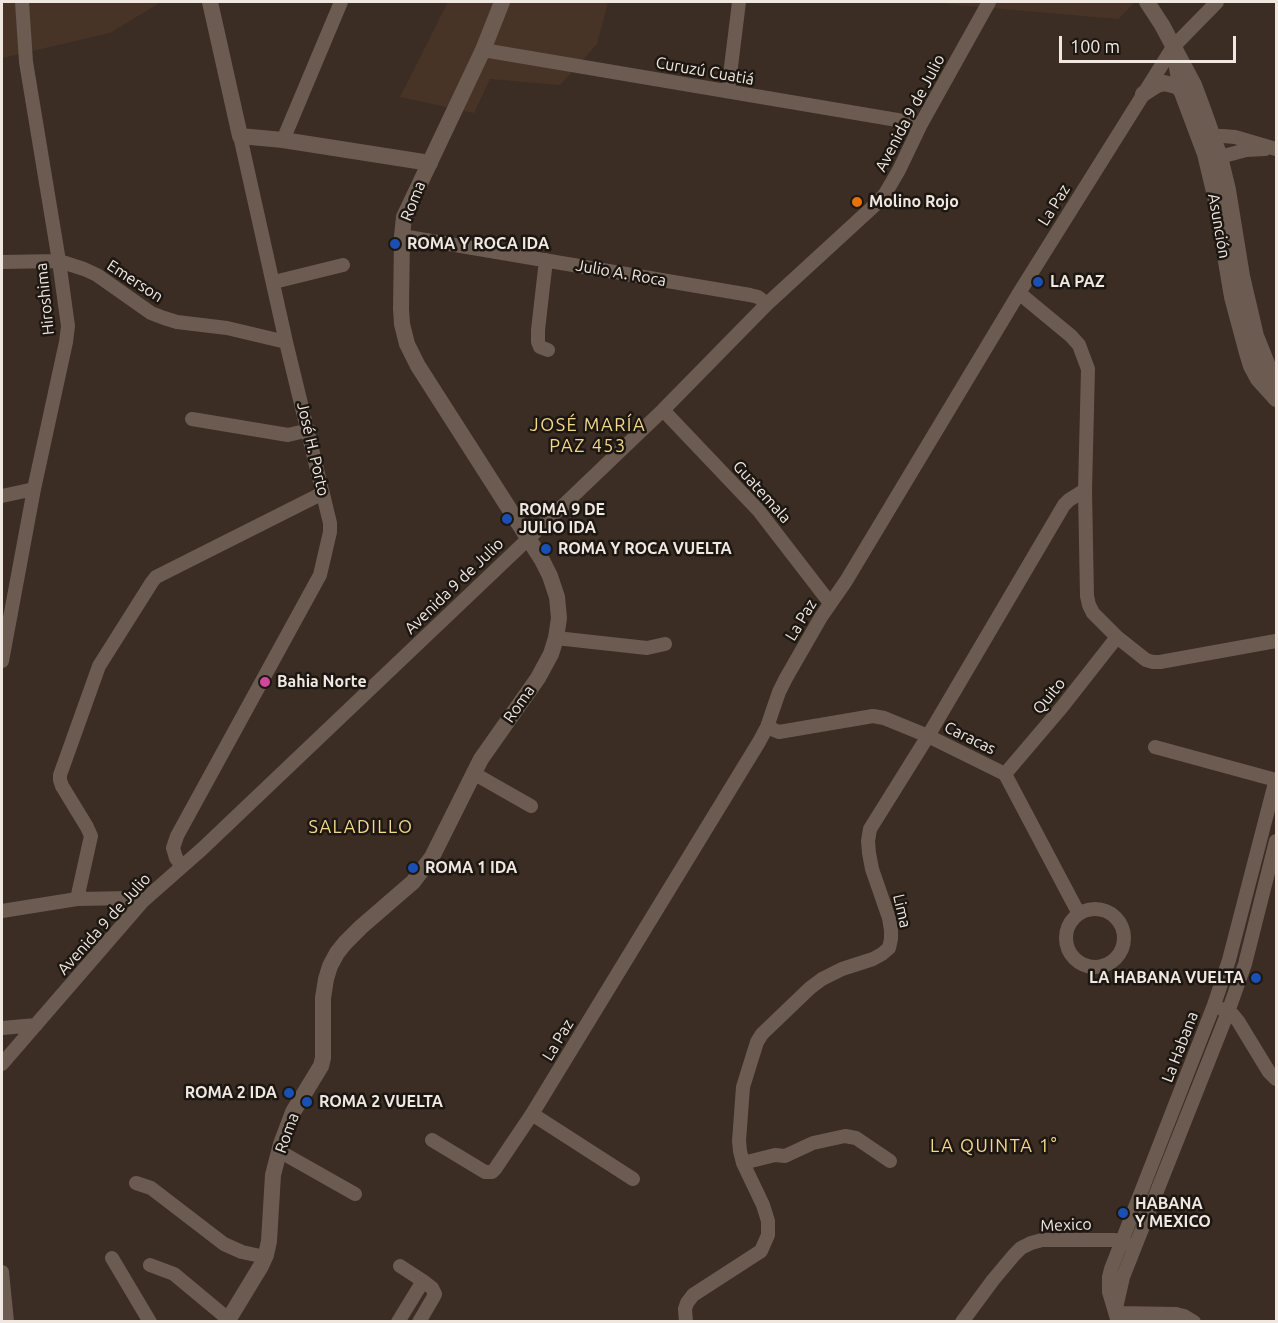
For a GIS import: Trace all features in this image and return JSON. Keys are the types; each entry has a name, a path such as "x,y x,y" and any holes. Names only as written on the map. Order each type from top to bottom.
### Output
{"main road":[{"name":"José H. Porto","path":"210,2 240,136"},
{"name":"Roma","path":"227,1320 265,1257 269,1241 273,1175 279,1151 293,1112 324,1058 323,998 330,966 353,935 402,893 422,872 439,845 473,773 544,667 556,638 559,618 557,597 550,576 418,366 407,344 402,324 404,217 475,66 490,51 490,31 502,2"},
{"name":"Asunción","path":"1147,2 1194,85 1209,147 1232,297 1251,366 1258,379 1276,399"},
{"name":"Asunción","path":"1173,47 1181,90 1209,147 1231,204 1242,276 1249,305 1262,353 1276,378"},
{"path":"1143,94 1164,83 1181,90"},
{"path":"240,136 283,140 430,163"}],"street":[{"name":"Hiroshima","path":"2,662 34,489 68,326 26,62 22,2"},
{"path":"283,140 341,2"},
{"path":"728,91 739,2"},
{"name":"Avenida 9 de Julio","path":"2,1064 143,901 663,410 766,304 876,204 885,194 899,170 921,124 989,2"},
{"name":"La Paz","path":"432,1140 485,1172 492,1172 495,1169 532,1114 767,727 786,678 1019,293 1173,47 1217,2"},
{"name":"Curuzú Cuatiá","path":"490,51 921,124"},
{"name":"José H. Porto","path":"182,866 173,848 177,836 321,575 330,523 286,342 240,136"},
{"path":"1209,147 1235,137 1276,149"},
{"path":"1209,147 1246,150 1276,149"},
{"name":"Julio A. Roca","path":"402,236 750,295 758,297 766,304"},
{"path":"546,260 538,342 540,347 548,350"},
{"name":"Emerson","path":"2,262 59,261 97,275 152,313 164,318 177,322 227,328 286,342"},
{"path":"274,282 343,264"},
{"path":"1019,293 1071,336 1079,345 1088,369 1085,490 1087,596 1093,613 1117,637 1146,660 1153,662 1276,641"},
{"name":"Guatemala","path":"663,410 759,511 830,603"},
{"path":"192,418 288,435 309,430"},
{"path":"2,496 34,489"},
{"name":"Lima","path":"686,1322 685,1309 693,1295 755,1256 761,1251 768,1235 768,1221 743,1163 739,1141 742,1087 757,1042 762,1034 822,979 882,954 889,948 891,930 889,918 872,868 867,841 870,829 928,736 1064,505 1085,490"},
{"path":"77,899 91,836 62,786 60,775 99,666 156,578 323,493"},
{"name":"Quito","path":"1005,774 1117,637"},
{"path":"556,638 647,648 665,644"},
{"name":"Caracas","path":"767,727 779,732 873,716 884,718 928,736 1005,774 1078,914"},
{"path":"1155,747 1276,779"},
{"path":"473,773 531,806"},
{"name":"La Habana","path":"1117,1318 1109,1292 1111,1269 1128,1244 1214,1005 1229,960 1276,779"},
{"path":"1128,1244 1228,1012 1245,964 1276,841"},
{"path":"2,911 77,899 131,898 143,901"},
{"path":"1097,909 1114,917 1123,934 1123,944 1113,960 1095,967 1086,966 1071,955 1067,946 1067,928 1078,914 1097,909"},
{"path":"1214,1005 1228,1012 1238,1021 1269,1072 1276,1079"},
{"path":"2,1028 36,1025"},
{"path":"532,1114 633,1179"},
{"path":"743,1163 775,1155 784,1156 813,1143 845,1136 856,1138 890,1161"},
{"path":"279,1151 355,1194"},
{"path":"136,1183 151,1188 224,1244 242,1252 265,1257"},
{"name":"Mexico","path":"962,1322 1014,1255 1031,1243 1042,1240 1115,1240 1128,1244"},
{"path":"112,1258 150,1322"},
{"path":"150,1265 174,1274 227,1320"},
{"path":"400,1266 432,1288 435,1294 419,1322"},
{"path":"2,1272 7,1322"},
{"path":"398,1322 423,1281"},
{"path":"1117,1318 1176,1314 1194,1322"}],"shaded area":[{"path":"2,2 161,2 110,33 2,58"},
{"path":"448,2 608,2 597,44 560,85 490,79 474,113 400,97"},
{"path":"932,2 1135,2 1118,19"}],"place":[{"name":"Molino Rojo","path":"857,202"},
{"name":"ROMA Y ROCA IDA","path":"395,244"},
{"name":"LA PAZ","path":"1038,282"},
{"name":"ROMA 9 DE JULIO IDA","path":"507,519"},
{"name":"ROMA Y ROCA VUELTA","path":"546,549"},
{"name":"Bahia Norte","path":"265,682"},
{"name":"ROMA 1 IDA","path":"413,868"},
{"name":"LA HABANA VUELTA","path":"1256,978"},
{"name":"ROMA 2 IDA","path":"289,1093"},
{"name":"ROMA 2 VUELTA","path":"307,1102"},
{"name":"HABANA Y MEXICO","path":"1123,1213"}],"district":[{"name":"JOSÉ MARÍA PAZ 453","path":"588,435"},
{"name":"SALADILLO","path":"361,827"},
{"name":"LA QUINTA 1°","path":"994,1146"}]}
